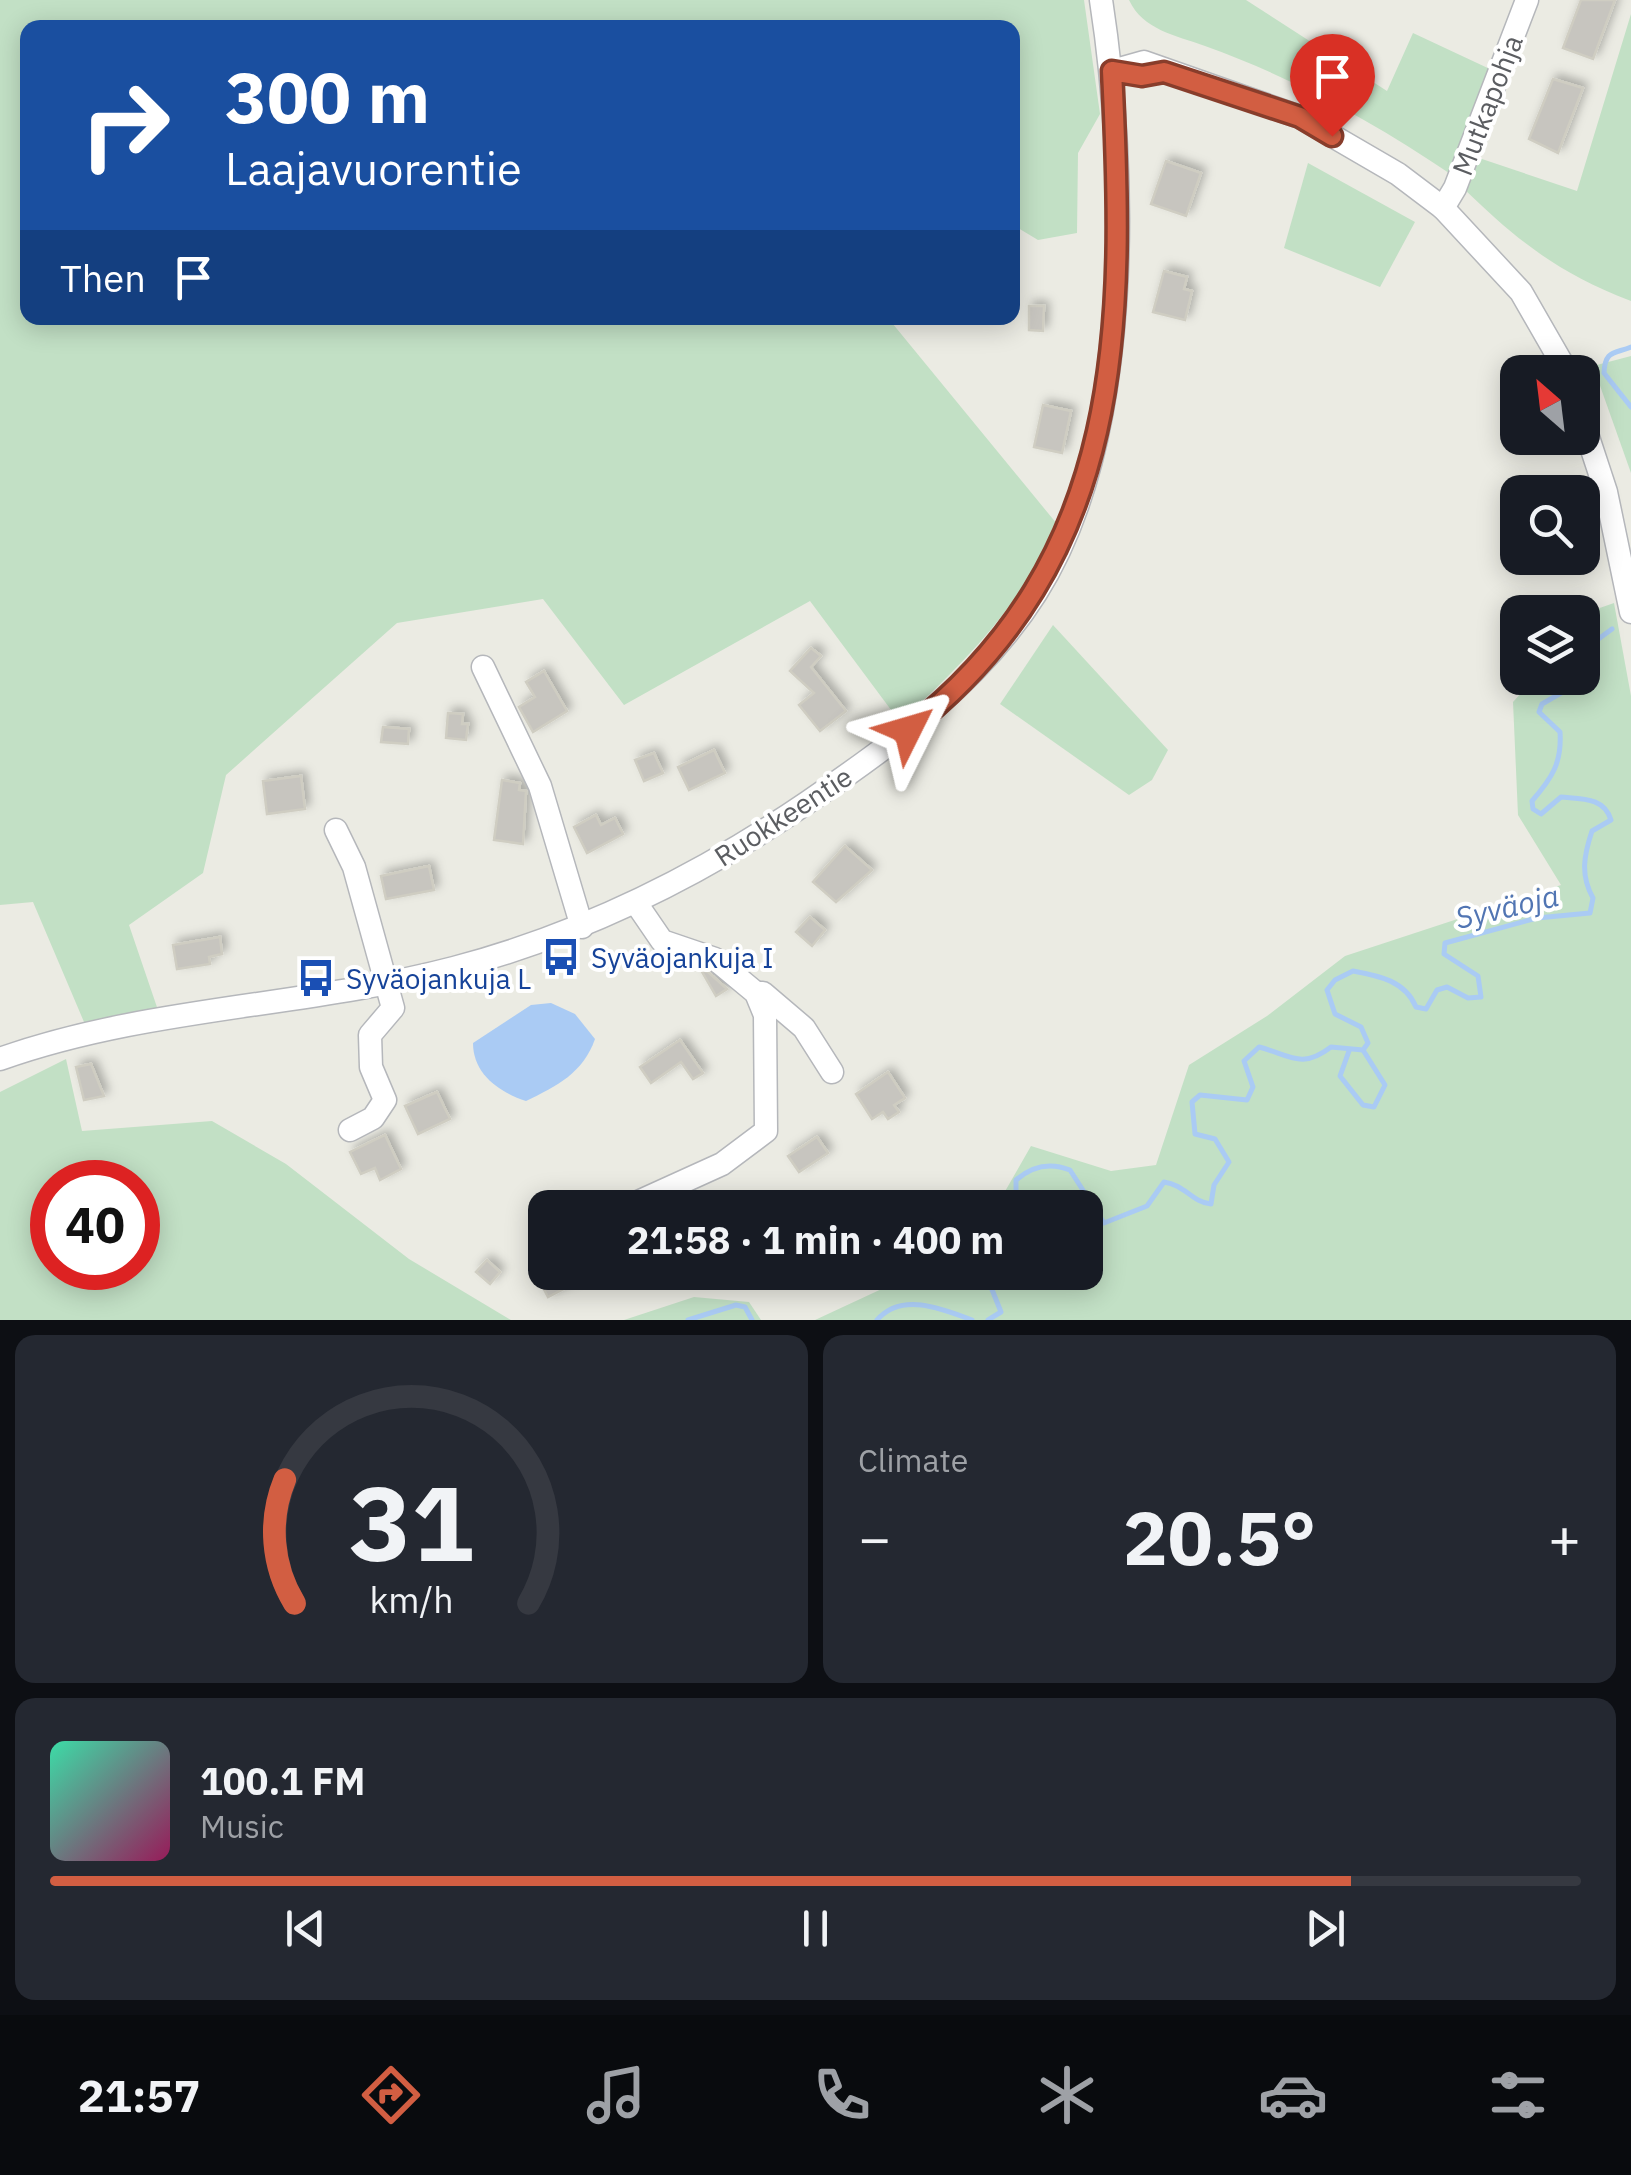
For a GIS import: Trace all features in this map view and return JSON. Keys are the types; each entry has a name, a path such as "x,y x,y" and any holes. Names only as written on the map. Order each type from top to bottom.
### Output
{"street":[{"name":"Ruokkeentie","path":"0,1059 99,1030 389,984 532,947 636,903 736,850 886,747 968,677 1036,594 1077,508 1102,406 1115,266 1112,71 1101,0"},
{"name":"Mutkapohja","path":"1442,208 1455,188 1527,0"},
{"path":"1112,71 1144,62 1300,117 1398,174 1442,208 1521,292 1557,355"},
{"path":"1594,455 1606,492 1631,612"},
{"path":"483,667 540,786 582,927"},
{"path":"336,830 354,867 394,1008 370,1035 371,1067 385,1100 373,1118 350,1130"},
{"path":"636,903 662,941 715,959 756,993 766,1015 766,1131 722,1164 665,1190"},
{"path":"756,993 763,993 804,1028 832,1072"}],"green space":[{"path":"0,0 1084,0 1100,114 1078,153 1077,233 1038,240 1020,229 1020,20 20,20 20,325 894,325 1057,524 1009,607 947,677 900,722 810,601 624,705 543,599 397,623 226,775 203,873 129,925 160,1016 87,1029 33,902 0,905"},
{"path":"1129,0 1246,0 1387,91 1413,33 1492,70 1452,175 1363,119 1302,87 1151,25"},
{"path":"1631,14 1631,301 1582,279 1541,254 1464,189 1476,157 1577,191"},
{"path":"1308,163 1415,222 1380,287 1284,248"},
{"path":"1631,356 1631,473 1600,386 1600,364"},
{"path":"1614,603 1631,696 1631,1320 815,1320 880,1290 1103,1290 1103,1190 1006,1190 1031,1146 1111,1171 1156,1165 1189,1065 1267,1016 1345,956 1561,885 1518,815 1513,702 1519,695 1600,695 1600,608"},
{"path":"1053,625 1168,750 1152,780 1129,795 1000,704"},
{"path":"66,1059 82,1131 212,1121 286,1164 409,1259 511,1320 0,1320 0,1092"},
{"path":"694,1297 749,1302 761,1320 624,1320"}],"water":[{"path":"551,1003 575,1014 595,1039 576,1070 526,1101 489,1080 477,1064 473,1043 531,1005"}],"building":[{"path":"1581,0 1615,0 1593,59 1563,48"},
{"path":"1553,79 1583,88 1558,153 1529,139"},
{"path":"1166,161 1201,173 1186,216 1151,204"},
{"path":"1164,271 1187,277 1184,289 1192,291 1185,320 1153,312"},
{"path":"1029,306 1044,306 1043,331 1029,330"},
{"path":"1043,405 1071,411 1062,453 1034,447"},
{"path":"811,648 821,656 811,667 846,711 820,731 799,705 814,693 790,671"},
{"path":"544,671 567,711 533,732 519,707 535,697 526,682"},
{"path":"448,713 463,714 462,724 468,724 466,740 446,738"},
{"path":"383,727 409,729 408,744 381,742"},
{"path":"714,750 725,773 689,790 678,767"},
{"path":"654,753 663,773 644,781 635,760"},
{"path":"301,776 305,809 267,814 263,781"},
{"path":"502,780 520,783 519,790 526,791 523,844 494,840"},
{"path":"596,815 601,825 615,818 623,834 587,853 574,827"},
{"path":"845,846 872,870 836,902 813,882"},
{"path":"429,866 434,890 386,899 381,876"},
{"path":"810,917 825,930 812,946 796,932"},
{"path":"220,937 222,954 209,957 210,964 177,969 173,945"},
{"path":"701,970 708,972 727,989 716,996"},
{"path":"680,1040 703,1073 693,1079 681,1062 651,1083 640,1067"},
{"path":"91,1064 104,1096 84,1100 76,1067"},
{"path":"888,1072 905,1098 894,1105 899,1112 888,1119 883,1112 872,1119 856,1094"},
{"path":"437,1092 450,1119 418,1134 405,1106"},
{"path":"385,1135 401,1169 380,1180 375,1168 361,1174 350,1152"},
{"path":"817,1137 828,1153 799,1172 788,1156"},
{"path":"487,1260 500,1272 490,1284 476,1272"}],"waterway":[{"name":"Syväoja","path":"1631,347 1608,357 1604,373 1631,407"},
{"name":"Syväoja","path":"1600,638 1612,629"},
{"name":"Syväoja","path":"1103,1221 1147,1206 1164,1182 1211,1204 1214,1185 1229,1162 1215,1139 1195,1134 1192,1102 1200,1095 1247,1100 1253,1087 1244,1061 1259,1047 1303,1059 1331,1047 1363,1050 1368,1043 1361,1027 1335,1014 1327,990 1335,980 1353,971 1382,978 1405,991 1416,1007 1426,1009 1437,990 1447,987 1468,998 1481,997 1478,976 1444,954 1445,943 1537,918 1590,913 1593,898 1586,881 1585,857 1592,831 1611,820 1608,812 1598,803 1561,797 1541,814 1533,809 1532,801 1554,770 1560,743 1560,732 1539,712 1542,704 1558,695"},
{"path":"1349,1051 1340,1076 1363,1105 1374,1107 1385,1085 1363,1050"},
{"name":"Syväoja","path":"1016,1190 1016,1180 1028,1171 1048,1166 1070,1170 1083,1190"},
{"name":"Syväoja","path":"988,1320 1001,1312 992,1290"},
{"name":"Syväoja","path":"688,1320 736,1305 745,1307 752,1320"},
{"name":"Syväoja","path":"877,1320 887,1311 909,1305 935,1307 972,1320"}],"place":[{"name":"Syväojankuja I","path":"561,957"},
{"name":"Syväojankuja L","path":"316,978"}],"route":[{"path":"908,730 968,677 1004,638 1048,573 1077,508 1094,452 1102,406 1115,266 1112,71 1142,76 1164,72 1300,117 1332,136"}]}
